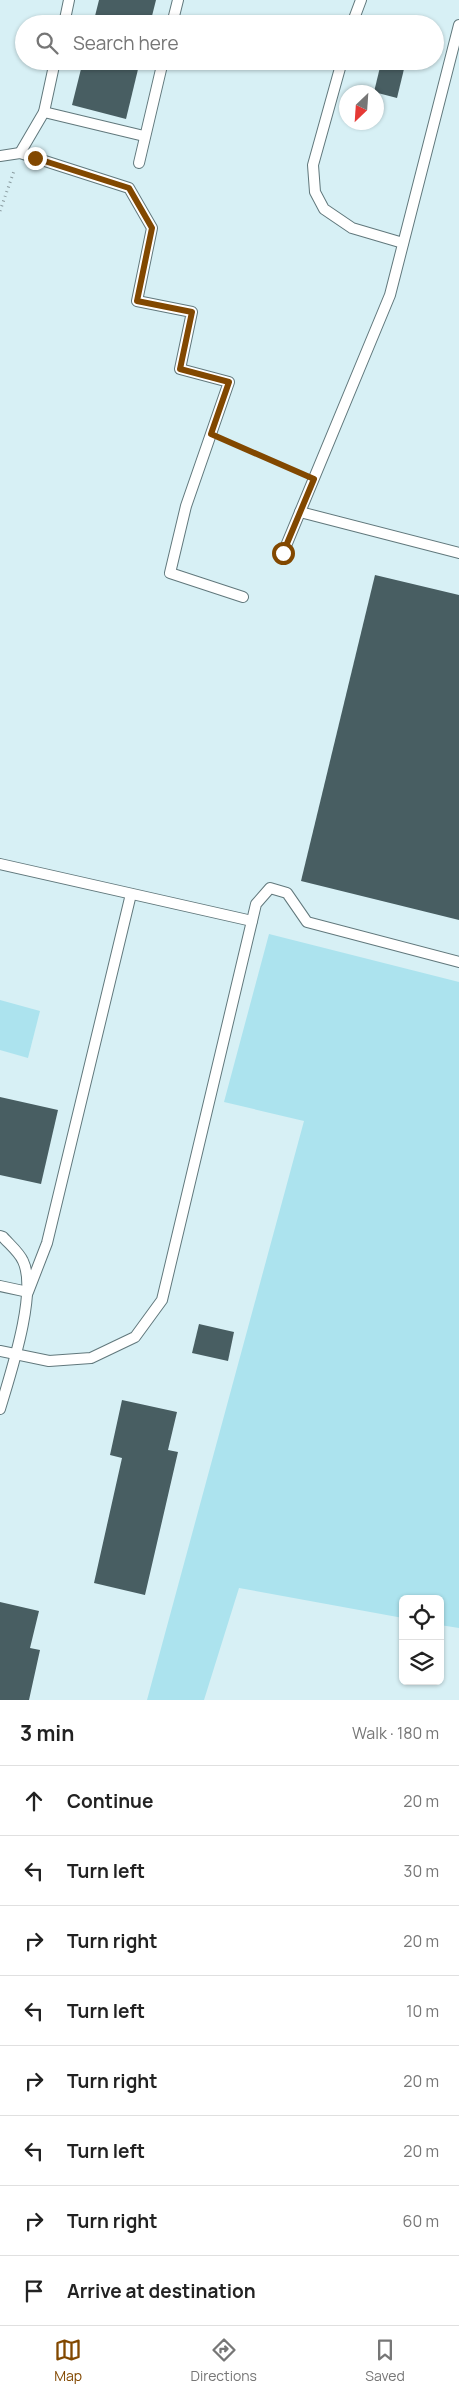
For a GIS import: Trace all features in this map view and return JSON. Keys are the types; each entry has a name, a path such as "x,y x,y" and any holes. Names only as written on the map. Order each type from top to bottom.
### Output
{"lane":[{"path":"66,15 69,0"},
{"path":"174,15 178,0"},
{"path":"355,15 361,0"},
{"path":"283,553 390,295 459,24"},
{"path":"20,154 44,112 53,70"},
{"path":"139,163 161,70"},
{"path":"339,70 313,165 315,192 324,209 352,228 403,243"},
{"path":"44,112 144,136"},
{"path":"0,156 20,154 129,188 152,228 137,301 192,312 180,369 229,382 186,506 170,573 242,597"},
{"path":"300,512 459,553"},
{"path":"0,864 252,921"},
{"path":"0,1351 49,1361 91,1358 135,1337 162,1300 256,904 270,888 287,893 307,922 459,962"},
{"path":"0,1409 16,1354 28,1292 47,1244 131,894"},
{"path":"0,1236 3,1237 23,1262 28,1292"},
{"path":"0,1286 28,1292"}],"path":[{"path":"0,211 20,154"},
{"path":"211,434 314,479"}],"shaded area":[{"path":"269,934 459,982 459,1628 444,1626 444,1595 399,1595 399,1617 239,1588 204,1700 147,1700 304,1121 224,1102"},
{"path":"0,1000 40,1011 28,1058 0,1050"}],"building":[{"path":"99,0 156,0 152,15 95,15"},
{"path":"81,70 138,70 126,119 72,105"},
{"path":"379,70 404,70 397,98 384,95 384,85 376,85"},
{"path":"375,575 459,595 459,920 301,881"},
{"path":"0,1097 58,1110 41,1184 0,1175"},
{"path":"199,1324 234,1332 228,1361 192,1353"},
{"path":"122,1400 177,1412 168,1450 178,1452 145,1595 94,1583 122,1458 110,1455"},
{"path":"0,1602 39,1611 30,1648 40,1650 29,1700 0,1700"}],"route":[{"path":"35,158 129,188 152,228 137,301 192,312 180,369 229,382 211,434 314,479 283,553"}]}
